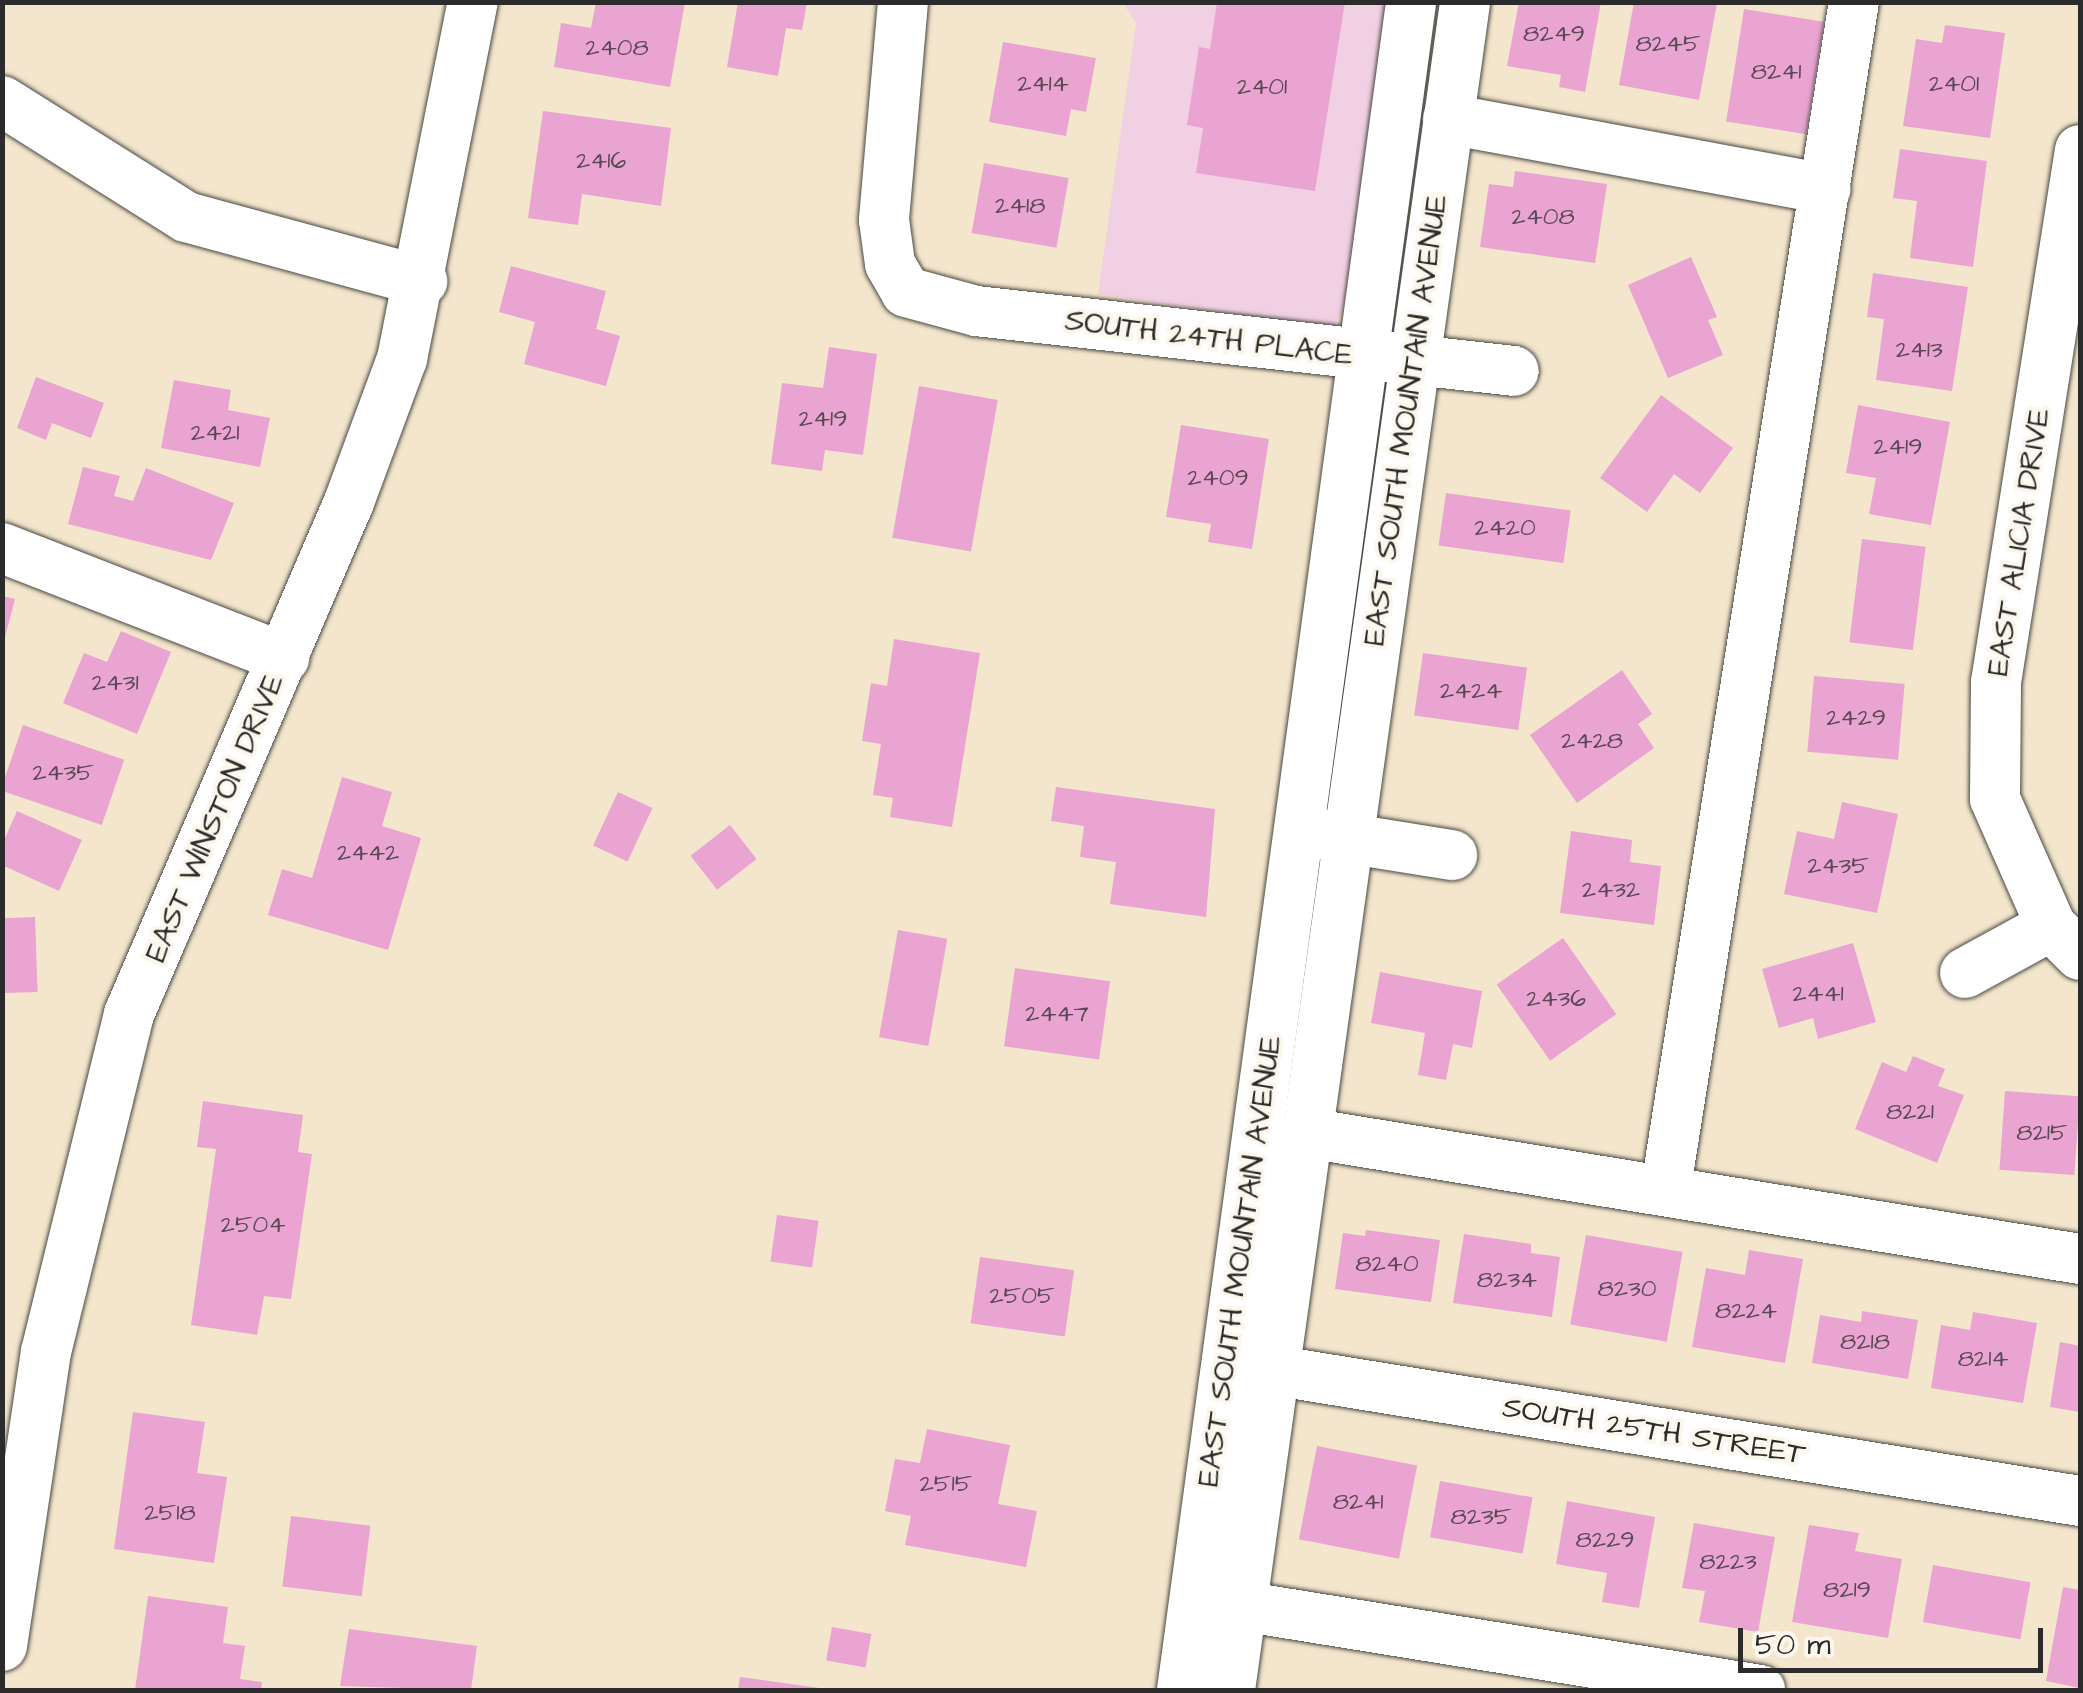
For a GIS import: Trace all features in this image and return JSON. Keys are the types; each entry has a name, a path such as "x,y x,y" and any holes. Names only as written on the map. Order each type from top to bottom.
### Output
{"street":[{"name":"EAST WINSTON DRIVE","path":"2,1646 46,1352 129,1014 284,658 402,359 422,281 473,2"},
{"name":"SOUTH 24TH PLACE","path":"903,2 884,220 890,264 906,292 976,311 1514,372"},
{"name":"EAST SOUTH MOUNTAIN AVENUE","path":"1182,1690 1412,2"},
{"name":"EAST SOUTH MOUNTAIN AVENUE","path":"1230,1690 1466,2"},
{"path":"1666,1187 1854,2"},
{"path":"2,101 186,217 422,281"},
{"path":"1448,118 1826,189"},
{"name":"EAST ALICIA DRIVE","path":"2066,941 1996,799 1996,682 2080,150"},
{"path":"2,548 284,658"},
{"path":"1299,831 1452,855"},
{"path":"1964,973 2066,941"},
{"path":"1308,1133 1666,1187 2080,1259"},
{"name":"SOUTH 25TH STREET","path":"1226,1363 2080,1501"},
{"path":"1241,1606 1760,1690"}],"shaded area":[{"path":"1123,3 1387,3 1347,300 1333,329 1098,294 1136,23"}],"building":[{"path":"596,2 685,2 670,87 554,67 561,23 591,28"},
{"path":"738,2 807,2 802,30 786,28 778,76 727,67"},
{"path":"1217,2 1345,2 1315,191 1196,173 1203,128 1187,125 1199,47 1210,49"},
{"path":"1519,2 1601,2 1585,92 1559,87 1561,75 1507,66"},
{"path":"1634,2 1717,3 1699,100 1619,85"},
{"path":"1744,9 1824,22 1806,134 1726,122"},
{"path":"1945,25 2005,33 1990,138 1903,126 1916,39 1942,43"},
{"path":"1003,42 1096,58 1086,112 1071,109 1066,136 989,122"},
{"path":"543,111 671,128 661,206 582,194 578,225 528,218"},
{"path":"1900,149 1987,161 1973,267 1910,258 1917,201 1893,198"},
{"path":"984,163 1069,178 1056,248 972,233"},
{"path":"1515,171 1607,184 1595,263 1480,247 1489,184 1513,187"},
{"path":"1691,257 1717,317 1708,320 1723,355 1668,378 1628,285"},
{"path":"511,266 606,291 596,329 620,336 606,386 524,364 535,322 499,312"},
{"path":"1873,273 1968,287 1952,391 1876,380 1884,319 1867,317"},
{"path":"829,347 877,354 863,455 825,450 822,471 771,464 782,383 823,388"},
{"path":"36,377 104,403 91,438 52,423 46,440 17,428"},
{"path":"174,380 231,390 228,410 270,418 260,467 161,448"},
{"path":"919,386 998,400 971,552 892,538"},
{"path":"1661,395 1733,448 1700,493 1674,474 1647,512 1600,478"},
{"path":"1858,405 1950,422 1931,525 1869,514 1876,478 1846,473"},
{"path":"1181,425 1269,439 1252,549 1208,542 1211,524 1166,517"},
{"path":"83,467 120,476 114,496 133,501 146,468 234,503 211,560 68,524"},
{"path":"1446,493 1571,511 1563,563 1439,545"},
{"path":"1862,539 1926,547 1913,650 1849,642"},
{"path":"2,596 15,599 4,641 2,641"},
{"path":"121,631 171,652 137,734 63,703 84,653 107,662"},
{"path":"894,639 980,653 952,827 890,817 893,798 873,795 881,744 862,741 871,683 887,686"},
{"path":"1423,653 1527,668 1518,730 1414,715"},
{"path":"1622,670 1652,714 1638,724 1654,748 1577,803 1530,735"},
{"path":"1814,676 1905,684 1898,760 1807,752"},
{"path":"23,725 124,760 102,825 2,791"},
{"path":"342,777 392,792 382,826 421,838 388,950 268,915 282,869 312,878"},
{"path":"1056,787 1215,809 1206,917 1110,904 1116,862 1080,857 1084,826 1051,821"},
{"path":"618,792 652,808 628,862 593,845"},
{"path":"1842,802 1898,814 1877,913 1784,894 1797,831 1834,839"},
{"path":"17,811 82,840 59,891 2,865 2,845"},
{"path":"730,825 756,859 717,890 691,856"},
{"path":"1571,831 1632,840 1630,862 1661,866 1654,925 1560,913"},
{"path":"35,917 38,992 5,993 2,918"},
{"path":"898,930 947,939 928,1046 879,1037"},
{"path":"1563,938 1616,1014 1550,1061 1497,984"},
{"path":"1853,943 1876,1022 1818,1039 1813,1018 1779,1028 1762,969"},
{"path":"1015,968 1110,981 1099,1060 1004,1046"},
{"path":"1380,972 1482,991 1472,1048 1453,1044 1446,1080 1418,1075 1425,1033 1371,1023"},
{"path":"1913,1056 1945,1069 1938,1086 1964,1095 1937,1163 1855,1129 1882,1062 1906,1072"},
{"path":"2005,1091 2080,1096 2074,1175 1999,1170"},
{"path":"203,1101 303,1115 298,1152 312,1154 291,1299 264,1296 257,1335 191,1325 216,1149 197,1147"},
{"path":"777,1215 819,1221 812,1267 770,1262"},
{"path":"1366,1230 1440,1240 1431,1302 1335,1289 1343,1233 1365,1236"},
{"path":"1464,1234 1531,1244 1531,1253 1560,1257 1552,1317 1453,1303"},
{"path":"1586,1235 1683,1252 1667,1342 1570,1325"},
{"path":"1749,1250 1803,1259 1785,1363 1692,1347 1706,1268 1745,1275"},
{"path":"980,1257 1074,1270 1065,1337 971,1323"},
{"path":"1862,1311 1918,1320 1908,1379 1812,1363 1820,1315 1861,1322"},
{"path":"1973,1312 2037,1323 2023,1403 1931,1388 1941,1325 1970,1330"},
{"path":"2060,1342 2080,1346 2080,1412 2050,1407"},
{"path":"133,1412 205,1422 197,1473 227,1477 214,1563 114,1549"},
{"path":"927,1429 1010,1445 998,1504 1037,1511 1026,1567 905,1545 911,1516 885,1511 895,1459 920,1463"},
{"path":"1317,1446 1417,1465 1399,1559 1299,1539"},
{"path":"1440,1481 1533,1497 1523,1553 1430,1537"},
{"path":"1567,1501 1655,1517 1639,1608 1602,1602 1607,1573 1556,1564"},
{"path":"291,1516 370,1526 362,1596 282,1586"},
{"path":"1694,1523 1775,1537 1758,1632 1699,1622 1705,1591 1682,1588"},
{"path":"1809,1525 1859,1533 1855,1551 1902,1559 1888,1638 1792,1622"},
{"path":"1933,1565 2030,1582 2020,1639 1923,1622"},
{"path":"2063,1587 2080,1590 2080,1688 2046,1681"},
{"path":"148,1596 228,1607 223,1643 245,1646 240,1679 262,1682 261,1690 135,1690"},
{"path":"832,1627 871,1634 865,1667 826,1660"},
{"path":"349,1629 477,1646 471,1690 340,1686"},
{"path":"740,1677 819,1688 738,1690"}]}
